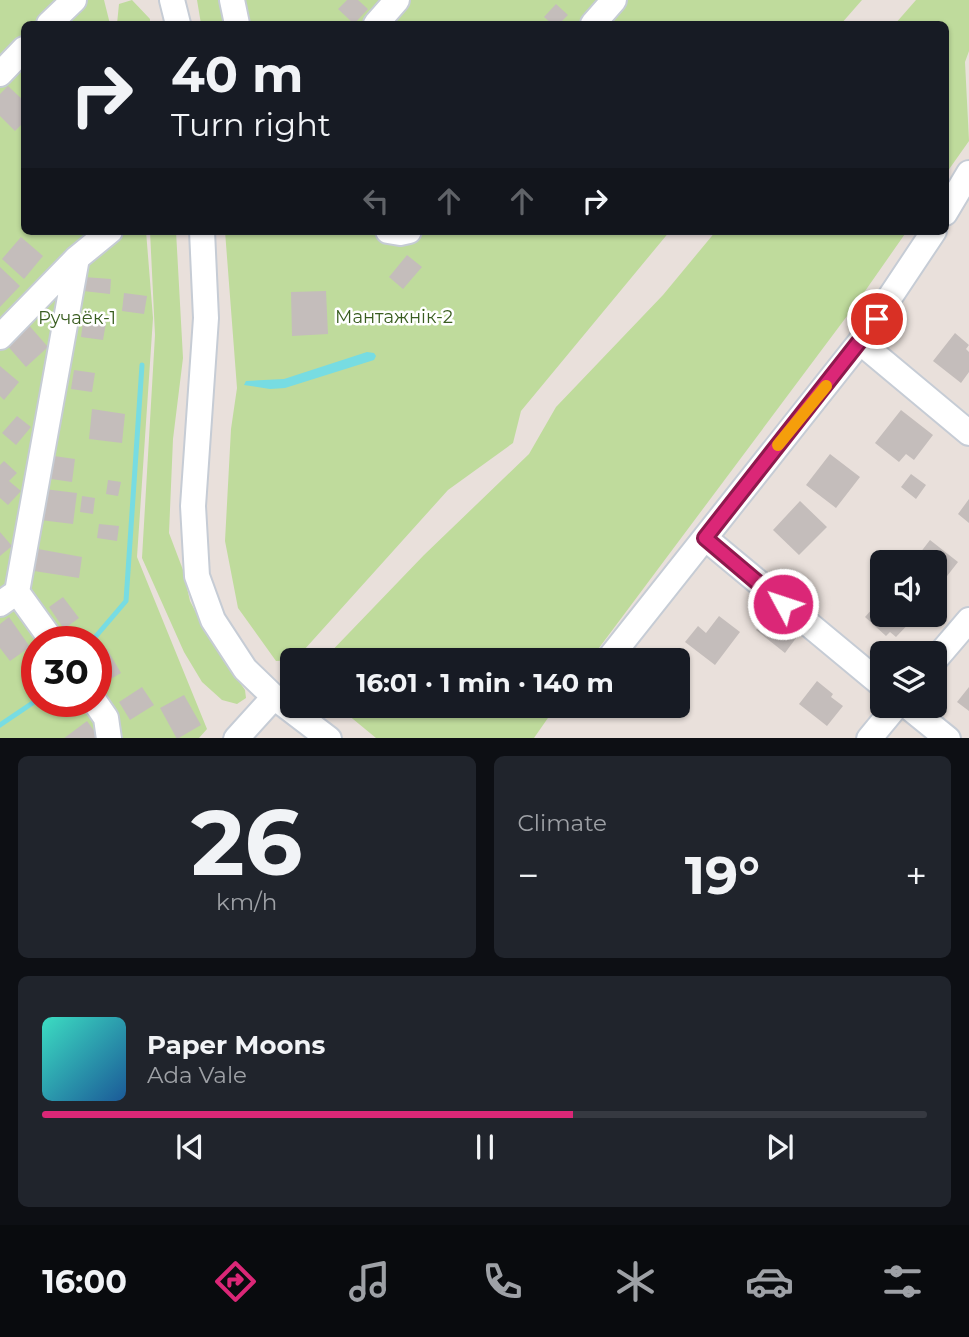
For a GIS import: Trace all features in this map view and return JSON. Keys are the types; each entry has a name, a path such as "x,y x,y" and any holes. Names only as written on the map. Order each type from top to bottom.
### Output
{"street":[{"path":"53,21 74,0"},
{"path":"172,0 177,21"},
{"path":"232,0 236,21"},
{"path":"379,21 397,0"},
{"path":"596,21 614,0"},
{"path":"0,74 21,52"},
{"path":"949,206 969,173"},
{"path":"0,337 77,258 105,235"},
{"path":"202,235 206,318 195,466 194,545 197,576 204,599 223,639 245,669 274,697 329,738"},
{"path":"618,648 860,342 931,235"},
{"path":"37,626 8,598 77,258"},
{"path":"860,342 969,433"},
{"path":"705,538 870,675"},
{"path":"947,646 969,620"},
{"path":"236,738 274,697"},
{"path":"105,717 109,738"},
{"path":"869,738 886,718"},
{"path":"923,718 948,738"}],"green space":[{"name":"Ручаёк-1","path":"0,0 104,0 109,21 21,21 21,235 146,235 153,318 137,557 207,729 199,738 0,738"},
{"path":"132,0 150,21 117,21 119,4"},
{"path":"197,0 862,0 844,21 200,21"},
{"path":"916,0 969,0 969,51 965,62 969,141 949,169 949,21 898,21"},
{"path":"150,235 176,235 183,358 173,439 169,533 183,570 190,601 210,640 245,690 246,698 237,704 222,700 202,682 184,652 142,558 155,335"},
{"name":"Мантажнік-2","path":"225,235 667,235 521,411 513,443 448,490 306,648 280,648 280,661 276,661 238,608 225,541 231,429 237,388"},
{"path":"713,235 904,235 856,304 599,648 335,648 424,555 529,454 556,407 663,295"},
{"path":"352,718 548,718 534,738 376,738"}],"water":[{"path":"367,352 374,353 374,360 285,388 244,385 246,381 284,379"}],"building":[{"path":"347,0 358,0 368,9 357,21 351,21 338,9"},
{"path":"556,4 568,15 562,21 549,21 544,17"},
{"path":"8,86 21,98 21,125 15,131 0,116 0,94"},
{"path":"21,237 43,256 24,279 2,259"},
{"path":"407,255 422,267 403,289 389,277"},
{"path":"0,267 20,286 0,307"},
{"path":"84,277 111,279 110,294 83,291"},
{"path":"326,291 328,334 292,336 291,292"},
{"path":"124,293 147,296 144,314 122,311"},
{"path":"84,314 107,317 103,340 81,337"},
{"path":"27,323 48,347 26,367 5,343"},
{"path":"955,333 969,345 966,349 969,352 969,372 961,383 933,361"},
{"path":"0,366 19,382 4,400 0,396"},
{"path":"74,370 95,373 92,392 71,389"},
{"path":"92,409 125,414 122,443 89,439"},
{"path":"901,410 933,435 914,460 906,454 899,462 875,443"},
{"path":"17,416 31,427 16,445 2,433"},
{"path":"830,454 860,477 836,508 806,485"},
{"path":"54,456 75,459 72,482 51,479"},
{"path":"4,461 17,473 9,481 21,491 8,505 0,498 0,465"},
{"path":"911,474 926,485 916,499 901,487"},
{"path":"108,480 121,482 118,496 106,494"},
{"path":"44,489 77,493 73,524 40,520"},
{"path":"82,496 95,498 93,514 80,512"},
{"path":"969,499 969,523 958,514"},
{"path":"800,501 827,527 799,555 773,530"},
{"path":"99,524 119,526 117,541 97,538"},
{"path":"0,532 12,546 0,556"},
{"path":"930,540 943,550 922,550"},
{"path":"38,549 82,557 79,578 34,571"},
{"path":"947,553 958,562 947,576"},
{"path":"63,597 79,618 68,626 62,626 49,607"},
{"path":"771,612 799,634 785,653 756,630"},
{"path":"719,616 740,632 715,665 685,642 698,626 706,633"},
{"path":"9,617 21,634 21,653 10,661 0,648 0,624"},
{"path":"876,627 906,627 896,637 890,632 886,636"},
{"path":"112,658 121,673 112,678"},
{"path":"817,681 843,706 827,726 799,704"},
{"path":"142,687 154,705 130,720 119,702"},
{"path":"969,687 969,711 957,702"},
{"path":"184,695 201,725 176,738 160,708"},
{"path":"87,721 99,738 64,738"}],"waterway":[{"path":"105,626 126,601 142,365"},
{"path":"0,725 21,711"}],"slow traffic":[{"path":"778,445 826,386"}],"route":[{"path":"783,604 705,538 877,319"}]}
